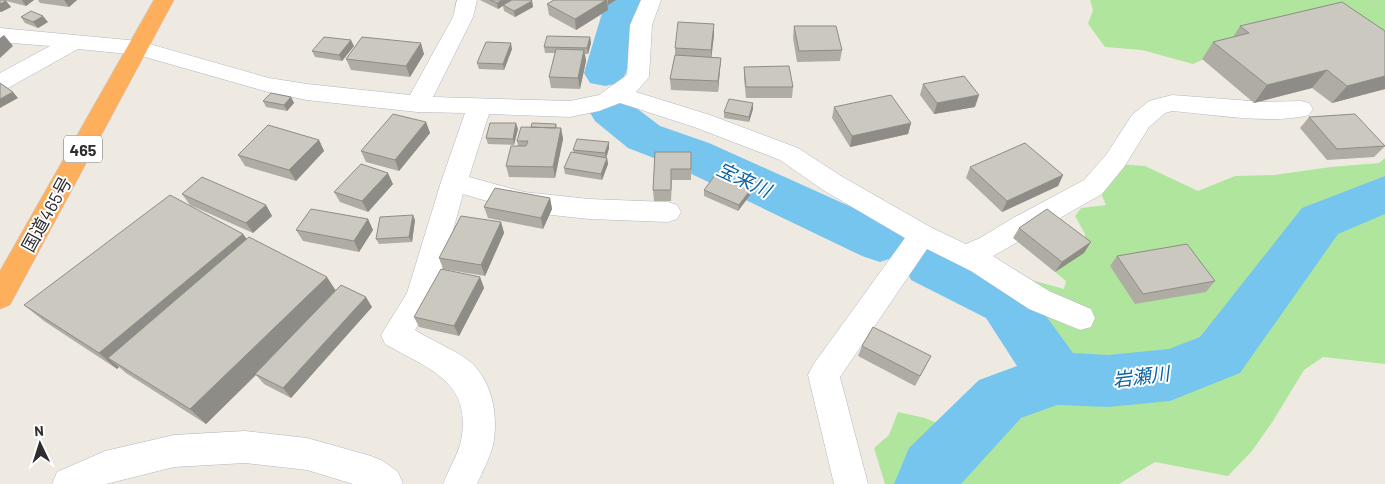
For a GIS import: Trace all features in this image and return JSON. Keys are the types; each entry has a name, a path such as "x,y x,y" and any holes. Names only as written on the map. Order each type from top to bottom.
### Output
{"highway":[{"name":"国道465号","path":"0,297 164,0"}],"street":[{"path":"417,104 463,17 467,0"},
{"path":"0,35 139,48 278,86 307,92 417,104 570,109 595,106 620,95 638,77 641,25 651,0"},
{"path":"0,83 74,42"},
{"path":"620,95 702,121 789,154 919,240 981,263 1039,300 1080,318"},
{"path":"963,256 990,246 1023,225 1093,187 1114,161 1140,121 1157,107 1172,103 1264,110 1302,109"},
{"path":"460,484 476,447 480,423 474,391 456,369 396,335 420,296 454,182 480,105"},
{"path":"454,182 524,202 589,209 668,212"},
{"path":"851,484 824,375 919,240"},
{"path":"69,484 105,467 174,451 245,447 307,454 371,473 386,484"}],"green space":[{"path":"1090,0 1385,0 1385,41 1231,47 1193,64 1142,50 1105,47 1088,24 1093,10"},
{"path":"1385,158 1385,364 1323,357 1304,370 1252,451 1228,476 1155,462 1119,484 885,484 874,448 889,435 898,412 925,418 954,430 988,402 1040,392 1069,373 1031,325 995,311 957,287 938,269 962,261 1064,289 1066,281 1055,272 1084,252 1085,234 1075,216 1081,208 1106,205 1100,191 1119,164 1145,166 1198,191 1235,176 1274,175 1379,163"}],"building":[{"path":"490,0 502,0 497,3"},
{"path":"512,0 532,1 514,11 503,5"},
{"path":"554,0 606,0 575,19 547,4"},
{"path":"1342,2 1385,31 1385,76 1347,86 1327,70 1267,85 1213,42 1249,33 1240,26"},
{"path":"31,11 43,16 33,22 21,17"},
{"path":"678,22 714,24 711,50 675,48"},
{"path":"794,26 836,26 842,50 799,51"},
{"path":"547,36 590,37 587,48 544,47"},
{"path":"324,37 351,40 339,55 312,51"},
{"path":"362,37 421,43 406,66 346,59"},
{"path":"486,42 511,43 503,64 477,63"},
{"path":"556,49 584,50 578,78 549,77"},
{"path":"675,55 721,58 718,81 670,79"},
{"path":"789,66 793,87 746,87 744,67"},
{"path":"964,76 979,95 937,103 923,84"},
{"path":"0,83 13,92 0,99"},
{"path":"271,93 291,97 284,105 263,101"},
{"path":"891,95 911,123 852,136 834,107"},
{"path":"729,99 753,103 749,117 724,112"},
{"path":"393,114 426,122 395,160 361,151"},
{"path":"1355,114 1385,146 1337,149 1309,117"},
{"path":"490,123 516,123 513,139 486,138"},
{"path":"532,123 556,124 555,128 531,127"},
{"path":"268,125 319,140 289,170 238,155"},
{"path":"521,127 561,128 553,167 506,166 511,146 526,146 528,141 517,141"},
{"path":"577,139 609,142 605,153 573,150"},
{"path":"1025,143 1063,175 1007,201 970,167"},
{"path":"571,152 607,158 601,174 564,168"},
{"path":"655,152 691,152 691,169 671,169 671,190 653,190"},
{"path":"361,164 388,173 362,201 334,192"},
{"path":"716,174 751,189 739,205 704,190"},
{"path":"202,177 266,205 246,223 182,194"},
{"path":"495,188 550,198 541,218 484,207"},
{"path":"170,195 243,234 99,353 24,305"},
{"path":"311,209 368,219 354,241 296,230"},
{"path":"1047,209 1091,242 1062,262 1019,228"},
{"path":"413,215 409,237 376,239 380,217"},
{"path":"461,216 501,222 481,265 439,258"},
{"path":"249,237 327,277 190,409 108,358"},
{"path":"1187,244 1215,281 1143,294 1117,256"},
{"path":"441,269 480,277 454,326 414,317"},
{"path":"341,285 366,297 283,388 255,374"},
{"path":"873,327 931,356 920,376 862,346"}],"waterway":[{"name":"宝来川","path":"605,73 625,0"},
{"name":"宝来川","path":"611,111 644,137 693,155 880,242"},
{"name":"岩瀬川","path":"1057,379 1108,381 1170,375 1220,355 1320,221 1385,194"},
{"name":"宝来川","path":"930,265 1005,302 1057,379"},
{"name":"岩瀬川","path":"926,484 931,470 1000,399 1057,379"}]}
